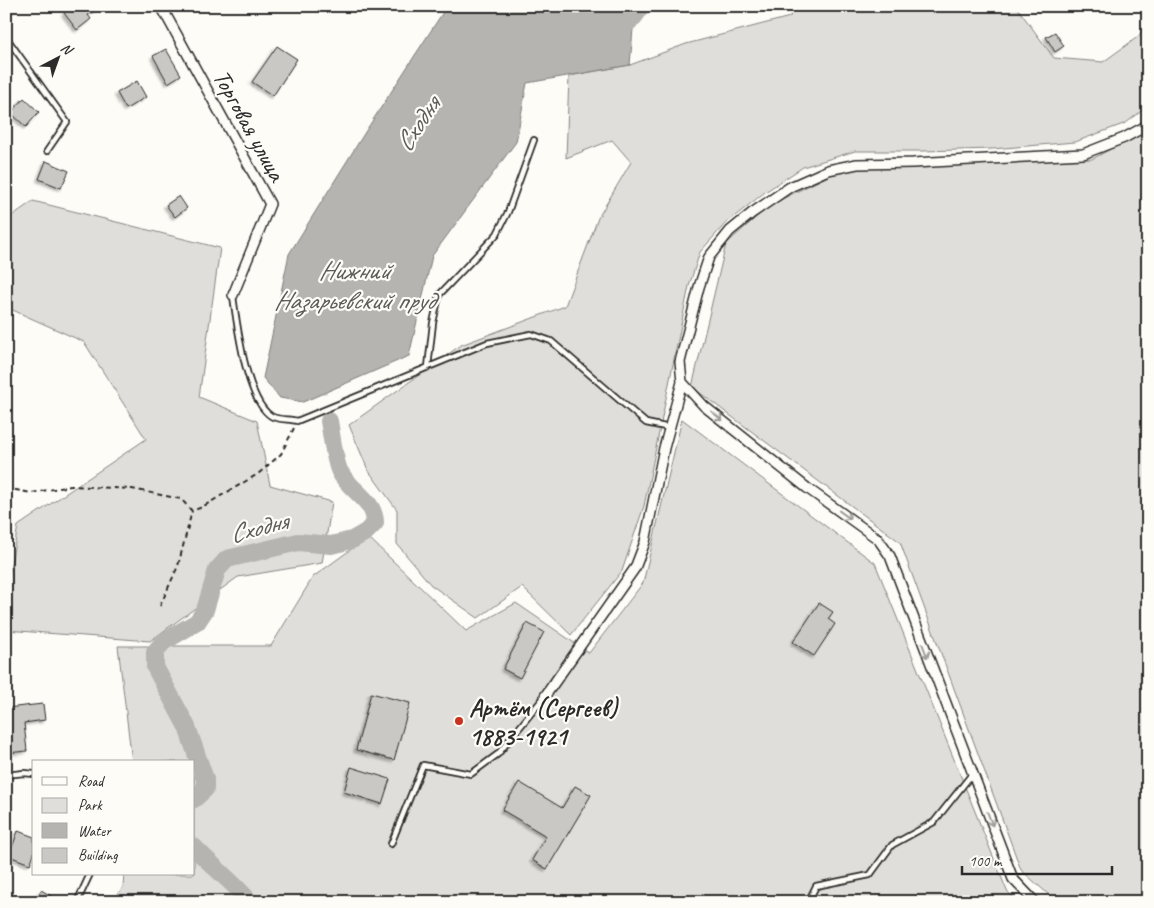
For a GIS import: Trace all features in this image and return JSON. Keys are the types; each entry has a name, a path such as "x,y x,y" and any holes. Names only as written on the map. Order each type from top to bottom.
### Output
{"street":[{"name":"Торговая улица","path":"161,6 270,204 233,295"},
{"path":"546,696 635,568 645,542 682,382 680,362 699,287 709,257 730,231 752,213 790,187 828,170 857,164 1083,154 1124,138 1148,125"},
{"path":"682,382 704,406 807,488 878,539 890,556 1013,879 1036,902"}],"lane":[{"path":"6,37 67,122 47,151"},
{"path":"428,367 433,323 439,295 497,234 508,212 534,140"},
{"path":"233,295 240,345 256,400 271,416 297,421 487,343 531,334 551,341 646,423 670,428"},
{"path":"391,844 423,764 471,774 498,754 546,696"},
{"path":"6,775 32,774"},
{"path":"808,902 816,886 870,875 892,845 934,822 972,774"},
{"path":"77,902 89,876"}],"path":[{"path":"192,510 202,507 258,474 281,454 297,421"},
{"path":"6,488 31,493 71,486 132,488 181,499 192,510"},
{"path":"160,606 178,566 192,510"}],"green space":[{"path":"792,6 1016,6 1054,58 1103,62 1139,36 1148,18 1148,106 1126,123 1075,142 992,149 855,151 803,167 765,192 725,224 700,252 689,286 644,506 622,571 571,635 522,587 478,618 431,585 397,544 397,510 368,470 349,425 461,345 565,306 598,218 631,162 612,140 566,158 569,76 630,65 686,44 790,17"},
{"path":"1148,129 1148,902 1057,902 1021,870 900,542 692,387 726,244 770,205 844,168 1092,159"},
{"path":"33,201 220,248 199,397 257,421 270,485 332,502 322,563 238,577 150,641 6,630 6,591 18,526 146,439 84,342 6,307 6,220"},
{"path":"682,419 875,563 1007,891 1018,902 113,902 123,887 124,876 195,876 195,760 132,760 118,646 271,646 313,577 368,537 466,631 516,603 589,653 643,583"}],"water":[{"name":"Нижний Назарьевский пруд","path":"447,6 620,6 634,17 630,65 527,83 516,142 432,256 409,356 303,402 280,398 263,378 289,254"}],"building":[{"path":"72,6 101,6 88,15 91,19 77,30 64,13"},
{"path":"1055,32 1064,46 1055,52 1046,37"},
{"path":"277,46 297,59 273,96 252,82"},
{"path":"166,49 181,75 168,83 153,56"},
{"path":"137,81 146,97 126,109 117,93"},
{"path":"24,98 39,112 26,127 11,113"},
{"path":"46,161 69,171 61,188 39,179"},
{"path":"179,196 187,208 175,217 166,205"},
{"path":"819,603 833,612 828,619 835,624 814,656 793,642"},
{"path":"527,623 544,632 520,678 503,669"},
{"path":"371,693 410,703 394,760 356,750"},
{"path":"43,704 45,720 24,723 27,751 7,753 6,708"},
{"path":"351,767 390,779 382,804 344,792"},
{"path":"519,782 562,808 575,786 591,795 547,869 532,860 546,836 502,810"},
{"path":"18,831 32,836 32,859 30,864 9,856"},
{"path":"41,890 60,901 60,902 35,902"}],"waterway":[{"name":"Сходня","path":"617,33 634,17 642,6"},
{"name":"Сходня","path":"195,798 205,789 205,779 187,727 155,667 155,652 163,642 197,622 205,610 217,570 227,559 298,542 331,545 352,540 366,532 375,523 374,515 367,502 344,479 338,468 329,421"},
{"name":"Сходня","path":"195,848 250,902"}],"place":[{"name":"Артём (Сергеев) 1883-1921","path":"459,721"}]}
